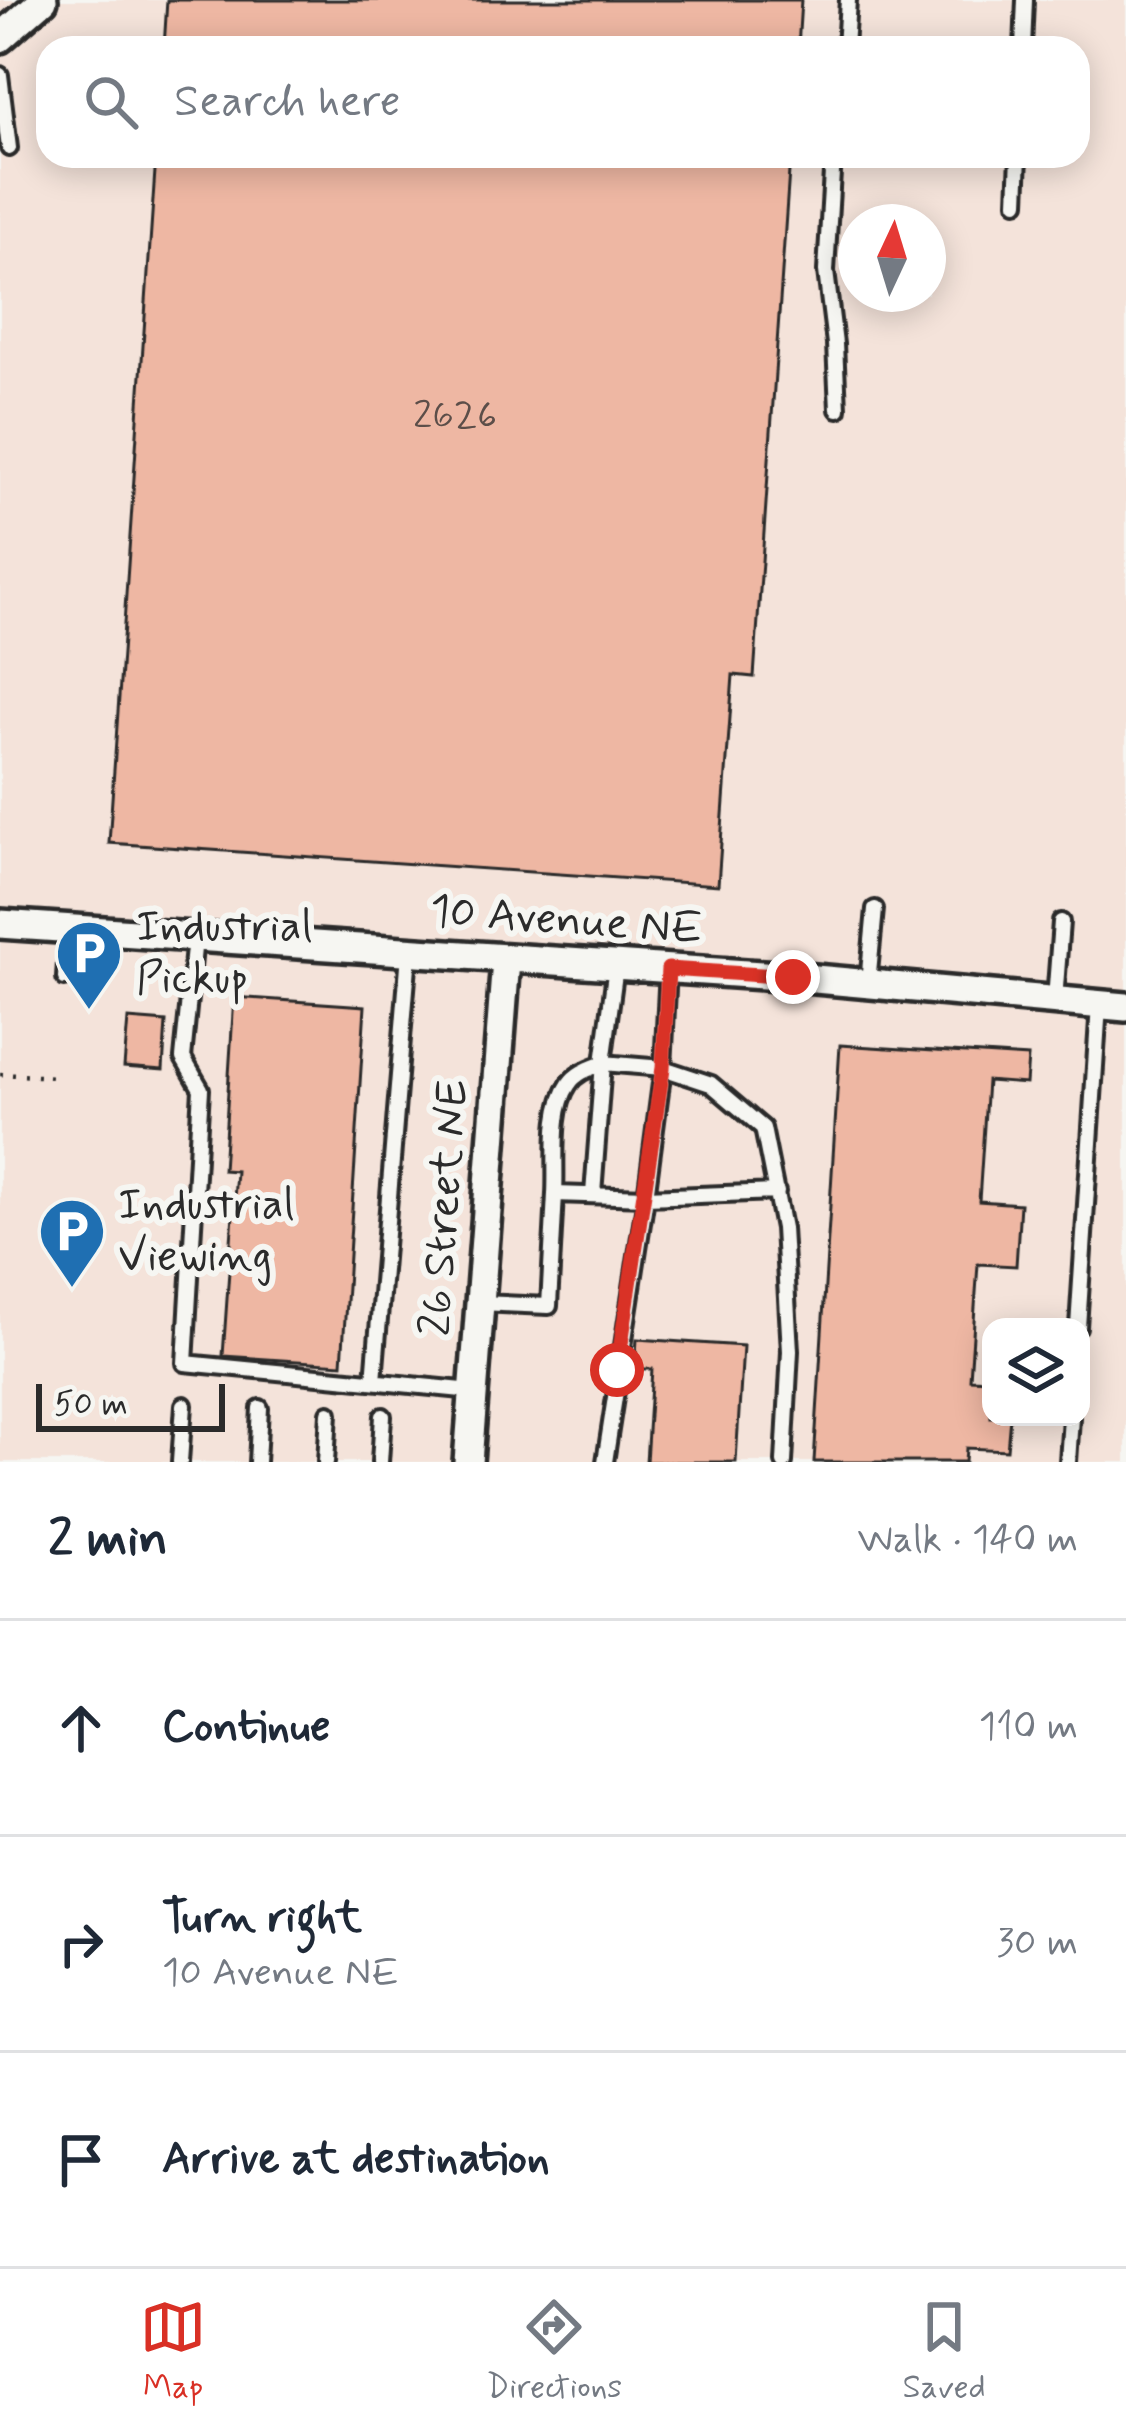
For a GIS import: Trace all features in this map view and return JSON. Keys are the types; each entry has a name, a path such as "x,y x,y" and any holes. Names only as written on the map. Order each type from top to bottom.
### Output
{"street":[{"path":"0,38 44,0"},
{"name":"10 Avenue NE","path":"0,924 868,983 1113,1005"},
{"name":"26 Street NE","path":"468,1462 506,960"}],"lane":[{"path":"846,36 848,0"},
{"path":"1024,36 1025,0"},
{"path":"0,75 9,148"},
{"path":"832,168 826,271 838,409"},
{"path":"1017,202 1018,168"},
{"path":"868,983 875,909"},
{"path":"1055,1000 1060,922"},
{"path":"65,978 68,929"},
{"path":"195,938 183,1058 201,1089 185,1363 473,1391"},
{"path":"374,1380 410,953"},
{"path":"593,1194 616,966"},
{"path":"605,1462 663,1068 668,969"},
{"path":"1079,1318 1113,1005"},
{"path":"480,1303 549,1306 560,1104 568,1084 580,1072 603,1063 663,1068 712,1084 763,1128 784,1228 790,1351 784,1462"},
{"path":"555,1194 646,1197 777,1192"},
{"path":"180,1462 184,1405"},
{"path":"257,1462 260,1408"},
{"path":"326,1462 329,1413"},
{"path":"380,1462 383,1416"},
{"path":"1068,1462 1070,1426"}],"path":[{"path":"0,1075 57,1077"}],"shaded area":[{"path":"0,0 1126,0 1126,1462 0,1462"}],"building":[{"path":"167,0 801,0 799,36 165,36"},
{"path":"155,168 789,168 754,677 733,675 718,885 109,843"},
{"path":"234,997 365,1006 342,1364 223,1356 236,1171 223,1170"},
{"path":"128,1019 166,1022 163,1070 124,1067"},
{"path":"840,1045 1028,1057 1026,1084 987,1081 979,1201 1020,1204 1016,1266 978,1264 970,1379 982,1380 982,1426 1009,1426 1007,1450 966,1448 965,1462 814,1462"},
{"path":"637,1339 743,1346 736,1462 646,1462 652,1369 635,1369"}],"place":[{"name":"Industrial Pickup","path":"89,1012"},
{"name":"Industrial Viewing","path":"72,1290"}],"route":[{"path":"617,1370 663,1068 668,969 793,977"}]}
